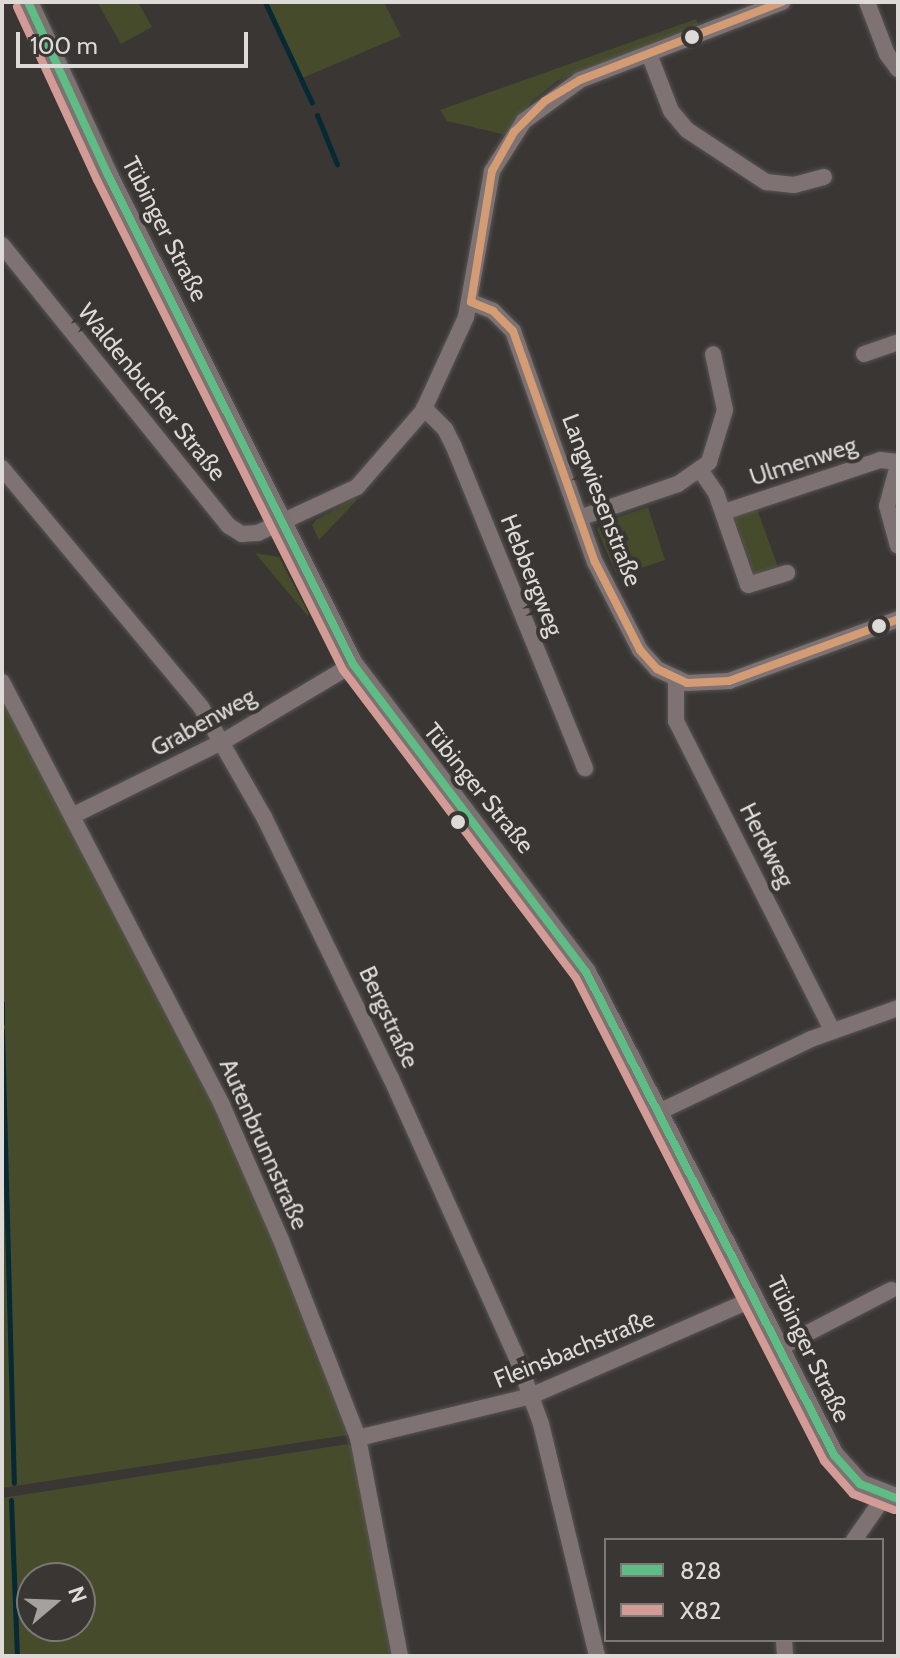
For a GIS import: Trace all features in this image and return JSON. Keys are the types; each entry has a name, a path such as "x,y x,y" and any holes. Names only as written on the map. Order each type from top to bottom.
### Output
{"main road":[{"name":"Tübinger Straße","path":"28,2 65,87 353,664 573,952 661,1111 834,1455 860,1484 891,1498"}],"street":[{"name":"Waldenbucher Straße","path":"2,245 229,526 250,535 357,487 424,408 471,302 487,188 505,144 562,89 782,2"},
{"path":"867,2 887,54 898,69"},
{"path":"649,54 671,111 687,130 766,182 794,185 824,177"},
{"name":"Langwiesenstraße","path":"471,302 493,311 513,331 599,570 640,650 657,669 676,679"},
{"path":"864,354 896,348"},
{"path":"579,518 701,471 725,410 713,354"},
{"name":"Hebbergweg","path":"424,408 445,429 454,447 585,768"},
{"name":"Ulmenweg","path":"724,512 880,460 898,464"},
{"path":"898,464 887,506 898,546"},
{"name":"Bergstraße","path":"2,468 161,656 224,741 385,1064 531,1396 597,1656"},
{"path":"701,471 724,512 748,585 787,573"},
{"path":"676,679 701,684 729,681 898,619"},
{"name":"Grabenweg","path":"72,816 224,741 353,664"},
{"name":"Herdweg","path":"676,679 676,721 832,1030"},
{"name":"Autenbrunnstraße","path":"2,682 222,1105 358,1438 400,1656"},
{"path":"661,1111 832,1030 898,1008"},
{"path":"781,1347 891,1290"},
{"name":"Fleinsbachstraße","path":"358,1438 531,1396 755,1298"},
{"path":"856,1538 891,1498"}],"green space":[{"path":"97,2 138,2 152,27 121,44"},
{"path":"265,2 384,2 401,36 298,80"},
{"path":"696,19 698,25 557,81 531,102 506,135 447,121 440,110"},
{"path":"355,498 356,501 319,540 312,525 316,520"},
{"path":"648,507 665,560 617,576 597,529 604,522"},
{"path":"757,509 778,567 754,575 734,517"},
{"path":"255,553 279,557 309,614 307,615"},
{"path":"2,693 227,1132 304,1311 348,1435 2,1488"},
{"path":"348,1444 354,1448 393,1656 2,1656 2,1498"}],"waterway":[{"path":"265,2 312,103"},
{"path":"317,115 337,164"},
{"path":"2,1003 2,1023"},
{"path":"2,1030 14,1483"},
{"path":"11,1500 17,1656"}],"transit line":[{"name":"828","path":"28,2 108,175 353,664 586,972 834,1455 860,1484 898,1499"},
{"path":"471,302 492,171 514,132 545,101 580,80 782,2"},
{"name":"X82","path":"17,7 97,180 343,670 576,978 824,1461 853,1494 894,1510"},
{"path":"471,302 493,311 513,331 595,562 640,650 657,669 687,683 729,681 898,619"}]}
